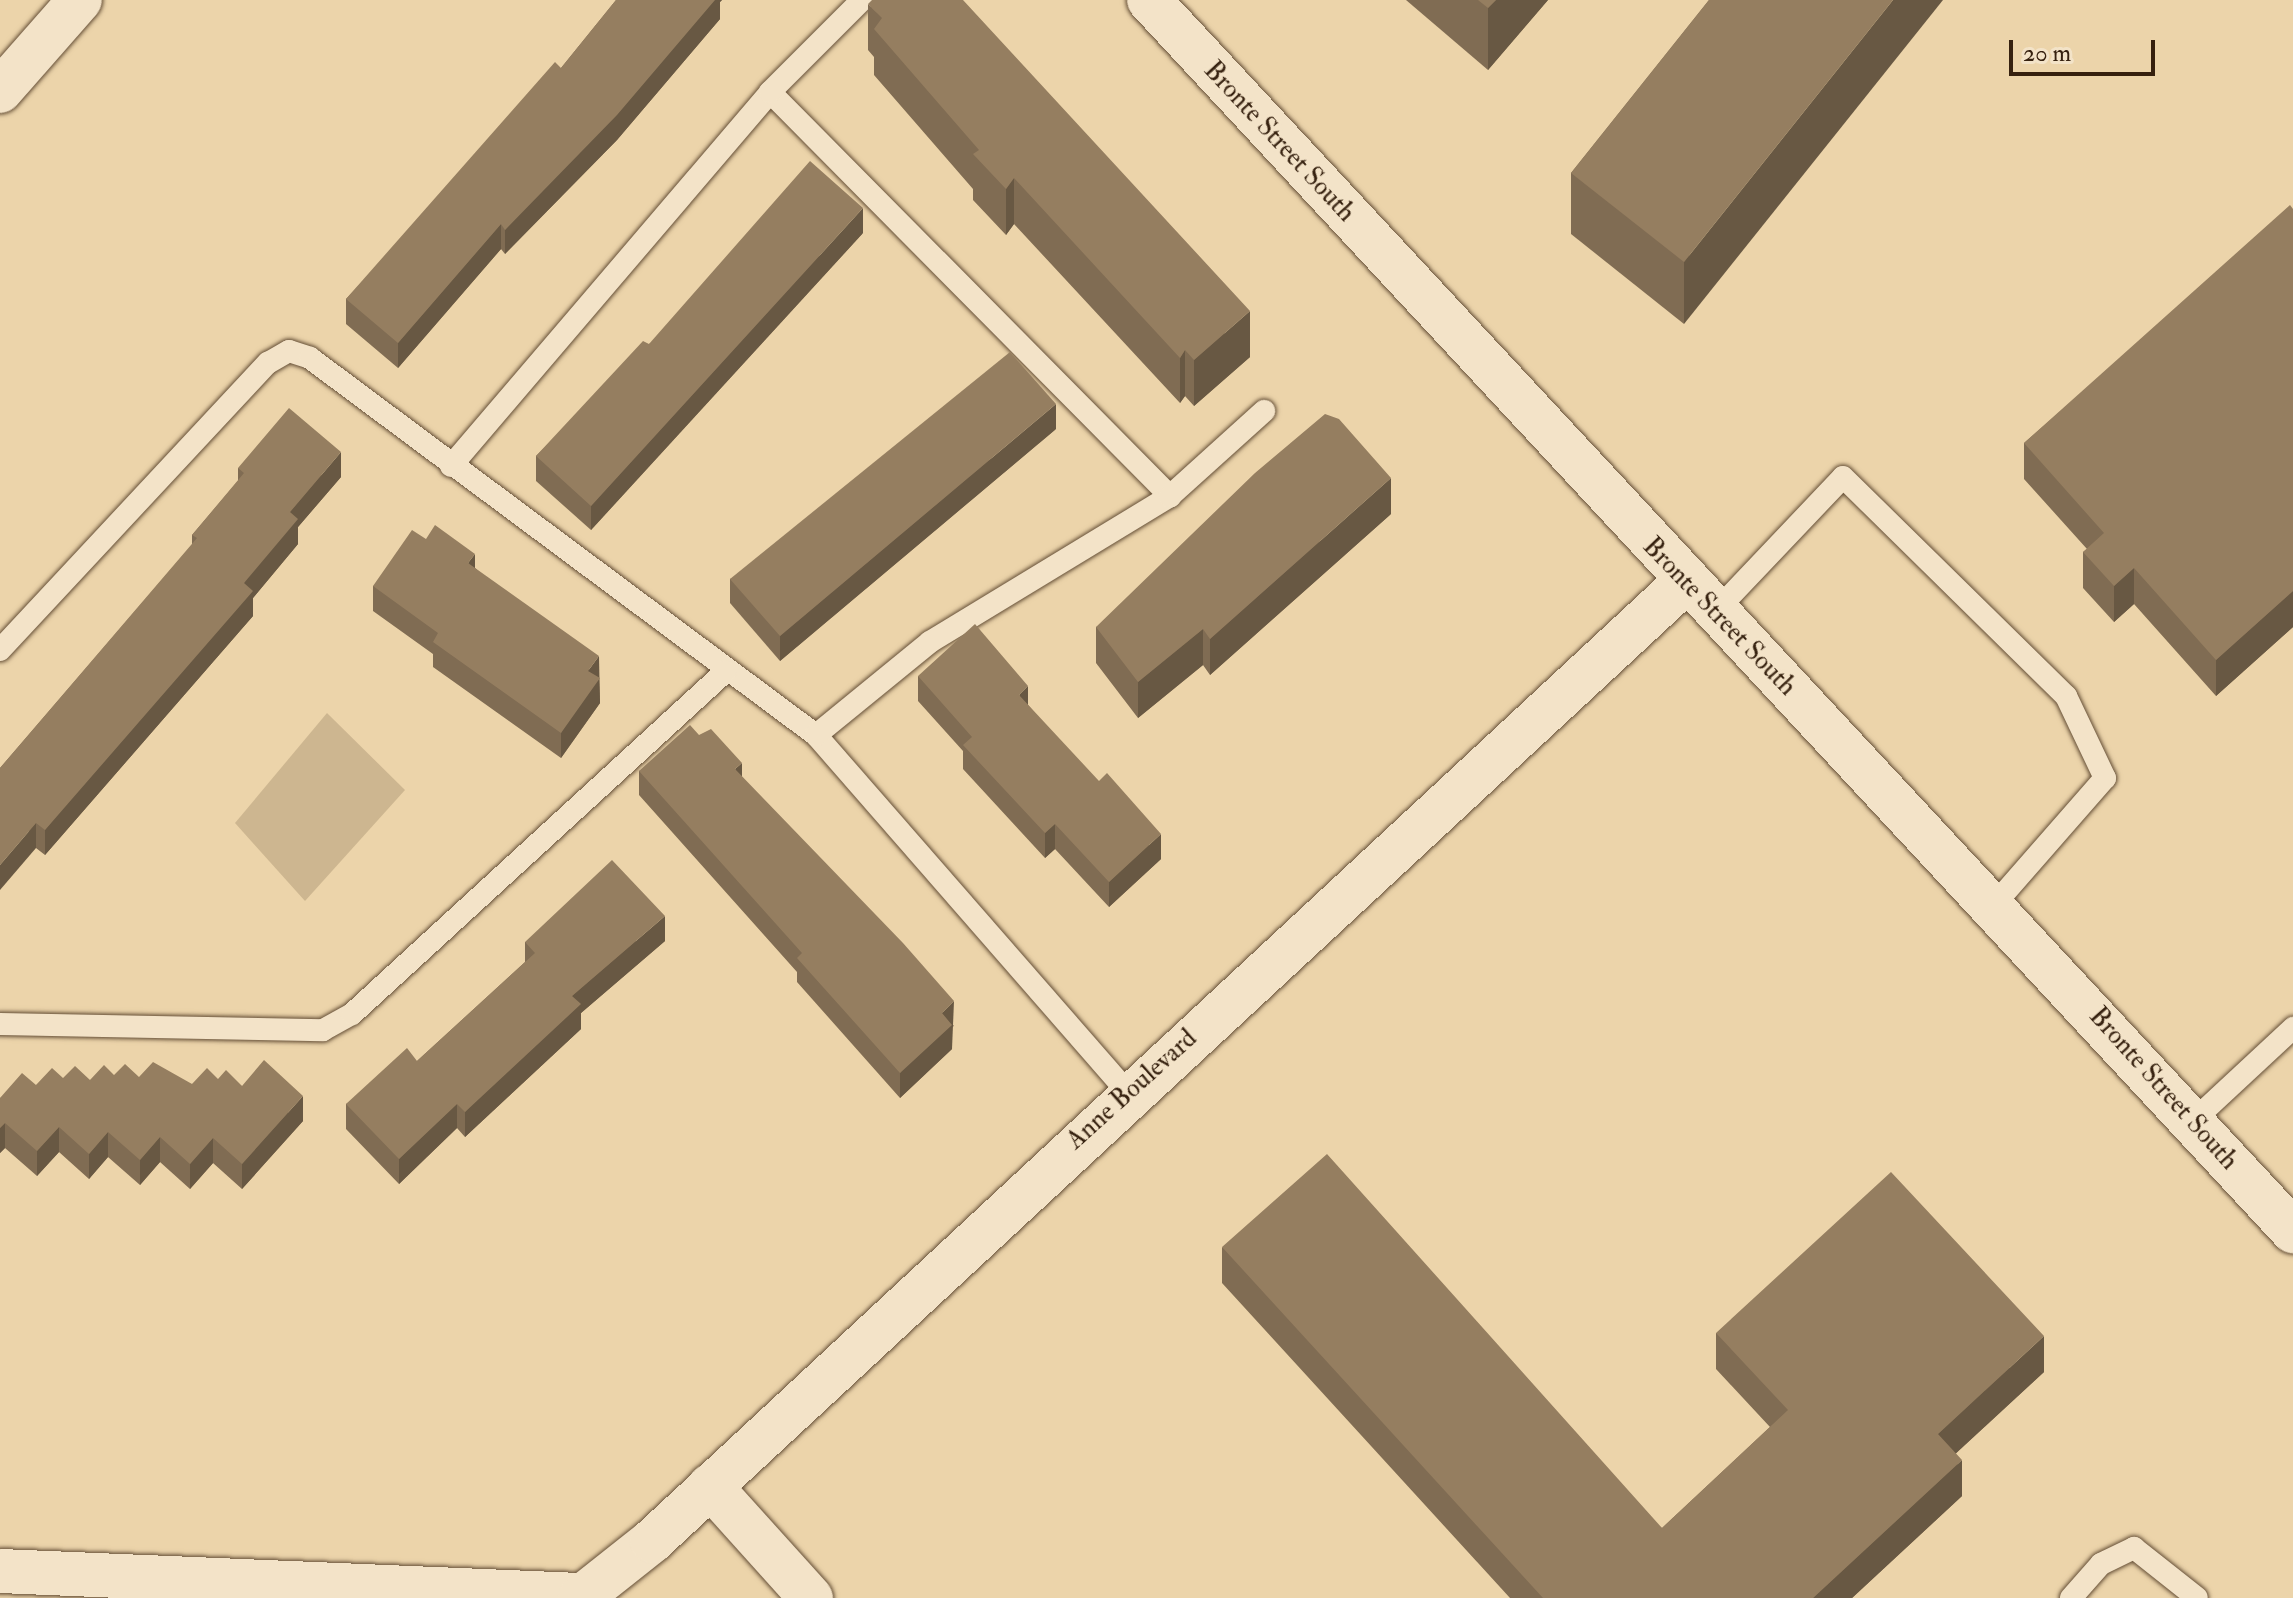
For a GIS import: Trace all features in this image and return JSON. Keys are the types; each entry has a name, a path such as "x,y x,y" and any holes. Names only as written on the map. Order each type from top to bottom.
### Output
{"street":[{"path":"0,91 80,0"},
{"name":"Bronte Street South","path":"1149,0 1700,598 1994,905 2293,1231"},
{"name":"Anne Boulevard","path":"581,1597 710,1486 1128,1093 1700,598"},
{"path":"710,1486 811,1598"},
{"path":"0,1571 581,1597"}],"lane":[{"path":"451,466 770,92 862,0"},
{"path":"770,92 1170,496"},
{"path":"0,650 268,363 289,351 334,372 451,466 725,672 816,735 1128,1093"},
{"path":"816,735 930,642 1170,496 1264,411"},
{"path":"1700,598 1843,477 2066,696 2105,778 1994,905"},
{"path":"0,1024 323,1030 352,1014 725,672"},
{"path":"2193,1121 2293,1028"},
{"path":"2071,1598 2101,1564 2134,1548 2197,1598"}],"shaded area":[{"path":"327,713 405,790 305,901 235,823"}],"building":[{"path":"616,0 715,0 617,115 505,230 501,224 398,343 346,299 555,62 561,68"},
{"path":"872,0 963,0 1250,311 1194,360 1185,350 1180,358 1014,178 1006,189 973,154 979,150 874,29 882,18 868,4"},
{"path":"1478,0 1496,0 1488,8"},
{"path":"1709,0 1893,0 1684,262 1571,173"},
{"path":"810,161 863,208 591,506 536,456 643,341 649,344"},
{"path":"2290,205 2293,209 2293,591 2216,660 2134,568 2114,586 2083,552 2104,533 2024,443"},
{"path":"1010,352 1056,404 780,636 730,579"},
{"path":"289,408 341,452 290,512 298,519 244,583 253,591 45,830 36,823 0,865 0,768 197,538 192,535 244,473 238,468"},
{"path":"1325,414 1339,419 1391,478 1210,639 1203,629 1138,682 1096,627 1255,473"},
{"path":"435,525 475,554 468,563 599,656 588,671 600,678 561,733 433,642 438,633 373,586 412,530 426,539"},
{"path":"975,624 1028,686 1019,695 1099,781 1107,773 1161,834 1109,882 1055,824 1045,833 963,745 972,737 918,676"},
{"path":"690,725 699,735 711,729 742,763 735,769 903,943 954,1001 942,1013 952,1025 900,1073 797,958 802,953 639,771"},
{"path":"612,860 665,916 572,996 581,1004 465,1112 457,1104 399,1159 346,1104 407,1048 417,1061 535,953 525,942"},
{"path":"264,1060 303,1096 242,1164 213,1138 190,1164 160,1137 140,1160 108,1132 89,1154 59,1127 37,1151 5,1123 0,1128 0,1098 22,1073 36,1085 52,1068 63,1078 75,1066 90,1080 104,1065 114,1075 125,1064 139,1077 153,1062 192,1084 207,1068 218,1079 226,1070 242,1086"},
{"path":"1327,1154 1662,1528 1788,1410 1716,1333 1891,1172 2044,1336 1938,1434 1962,1460 1813,1598 1543,1598 1222,1247"}]}
